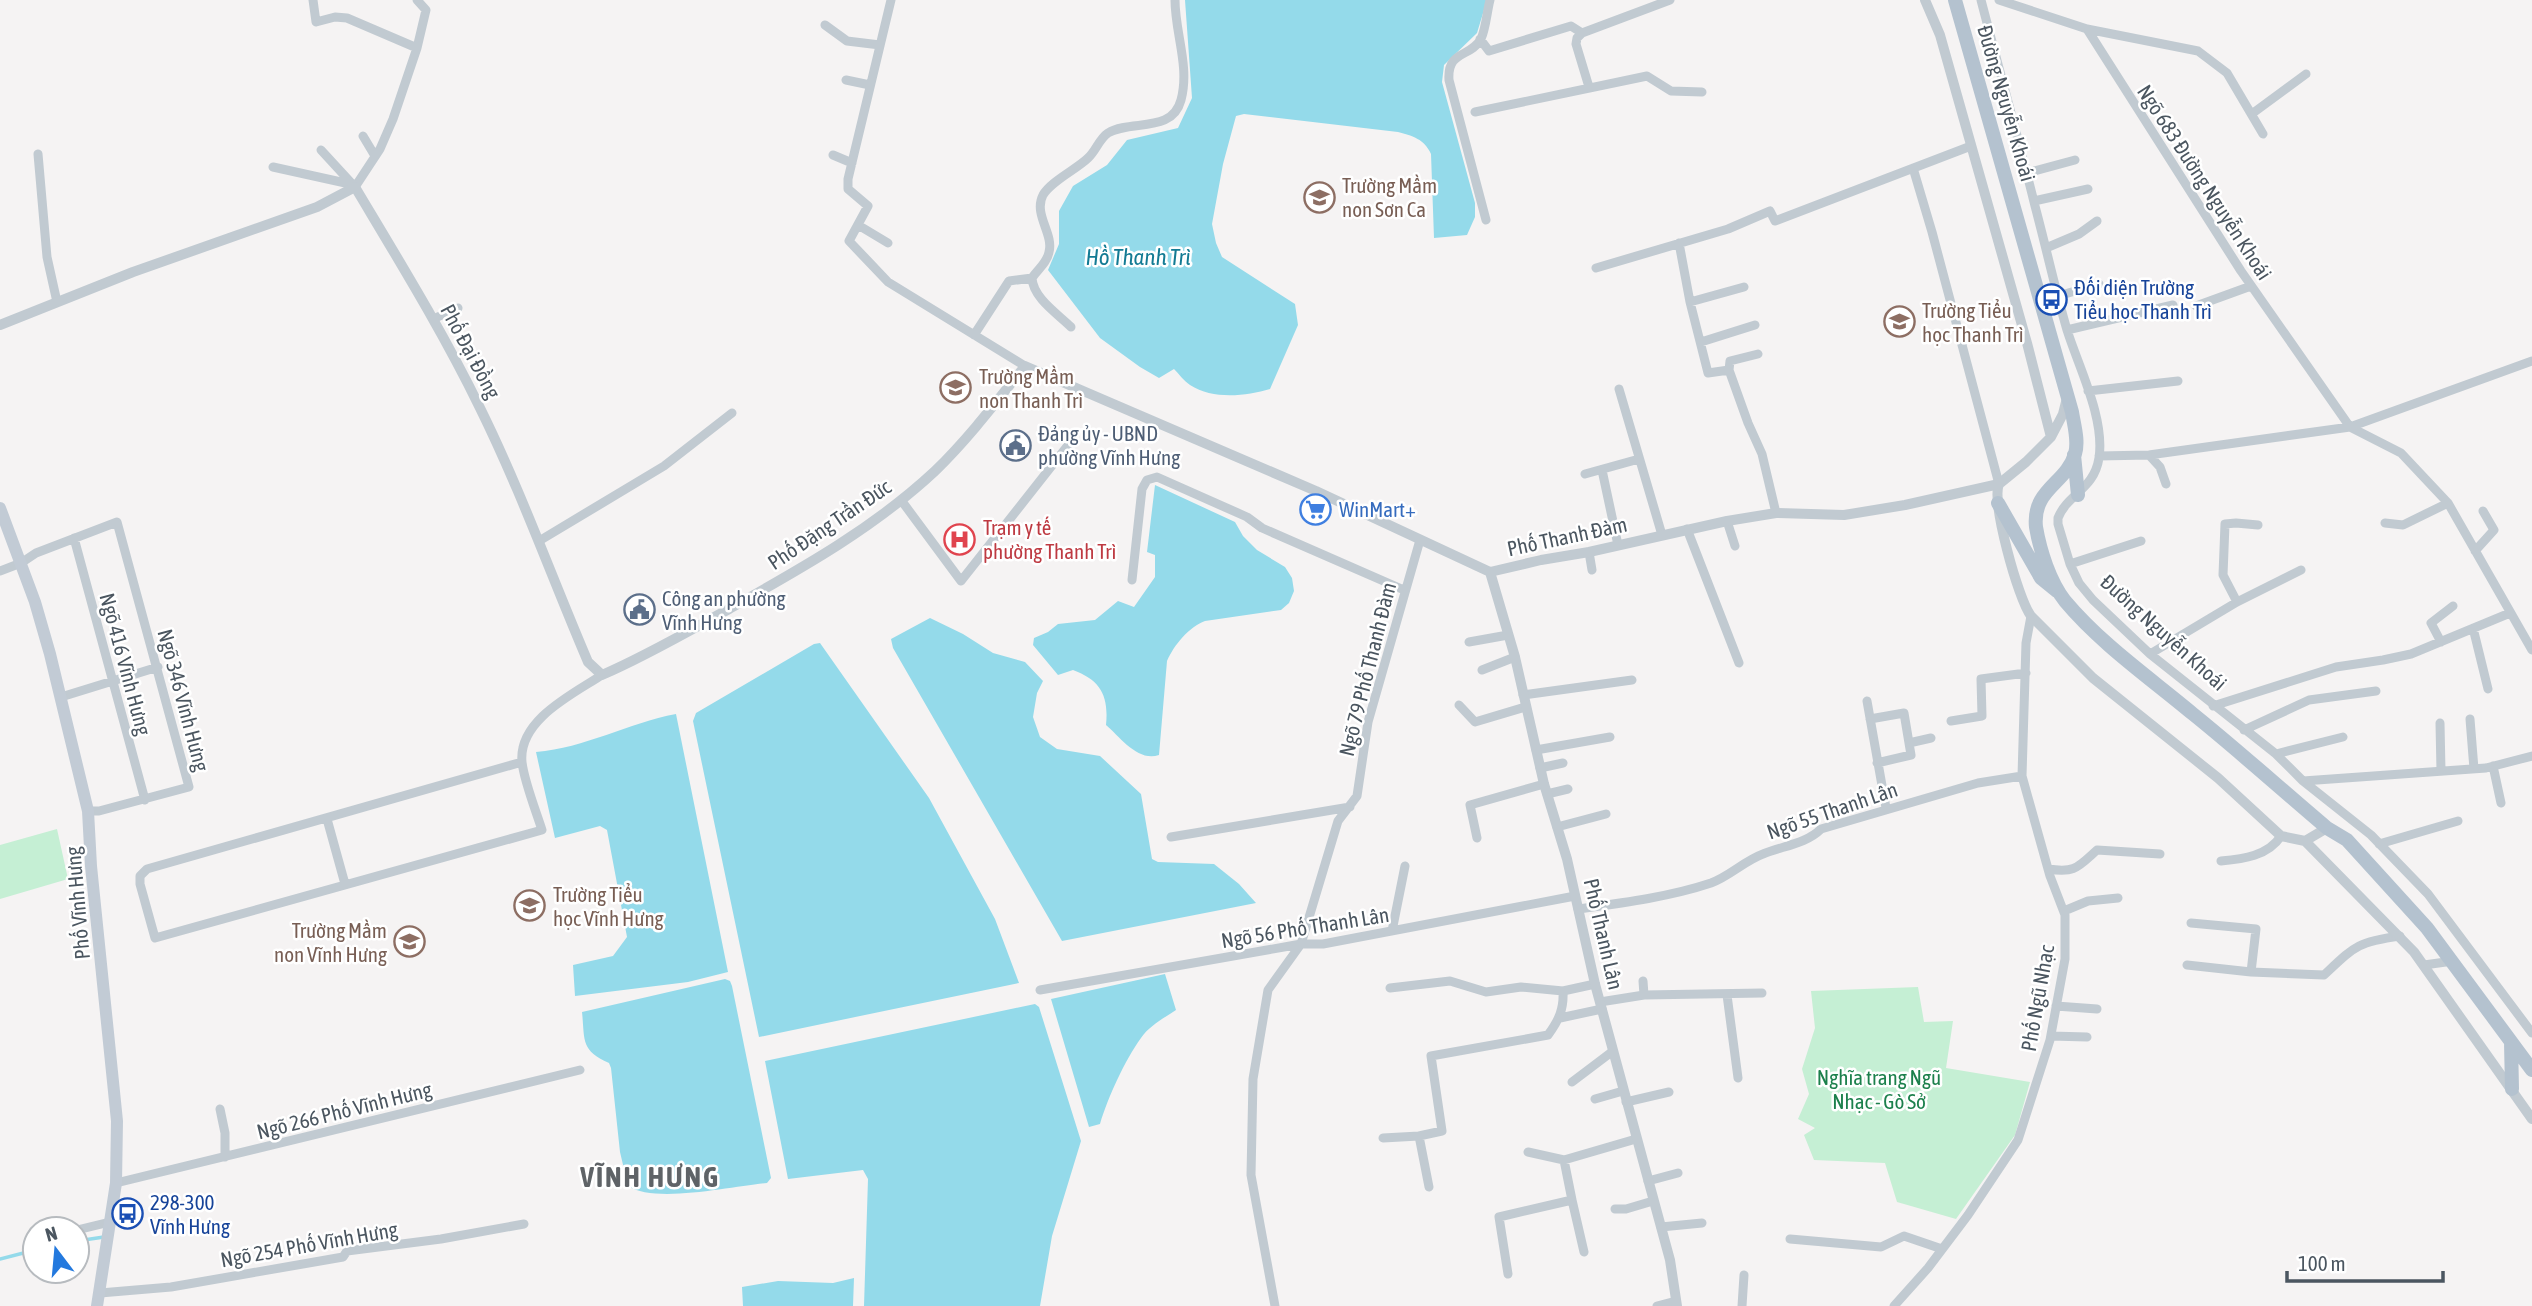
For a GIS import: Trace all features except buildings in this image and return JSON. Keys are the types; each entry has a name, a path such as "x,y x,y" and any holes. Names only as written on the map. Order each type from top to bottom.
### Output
{"main road":[{"name":"Đường Nguyễn Khoái","path":"1955,0 2068,397 2075,431 2074,455 2070,464 2041,498 2035,517 2042,547 2059,592 2096,633 2326,828 2347,840 2380,874 2453,961 2532,1070"},
{"path":"2074,455 2078,495"},
{"path":"1998,503 2040,578 2059,592"},
{"name":"Phố Vĩnh Hưng","path":"0,508 39,615 88,811 91,866 117,1122 116,1183 99,1299"},
{"path":"2511,1042 2512,1089"}],"street":[{"path":"313,0 316,22 347,18 417,48"},
{"path":"0,325 179,255 317,207 353,186 375,156 393,119 417,48 426,10 417,0"},
{"path":"891,0 848,189 868,206 849,241 888,282 1025,366"},
{"path":"974,335 1009,281 1032,278 1050,252 1051,244 1041,206 1044,195 1072,169 1090,157 1110,132 1130,125 1156,125 1176,110 1181,102 1183,59 1175,0"},
{"path":"1486,220 1448,69 1451,62 1480,39 1490,0"},
{"path":"1589,87 1576,44 1577,38 1582,33 1670,0"},
{"path":"1926,0 1940,35 2051,437"},
{"name":"Đường Nguyễn Khoái","path":"1982,0 2067,330 2097,422 2099,456 2096,473 2058,518 2070,564 2080,583 2093,600 2150,654 2276,754 2303,781 2379,844 2442,911 2532,1033"},
{"path":"1999,0 2087,29 2198,51 2227,73 2263,134"},
{"path":"825,25 847,41 880,45"},
{"path":"1480,39 1489,51 1571,26 1582,33"},
{"name":"Ngõ 683 Đường Nguyễn Khoái","path":"2087,29 2251,286 2350,428"},
{"path":"2253,113 2306,74"},
{"path":"1475,112 1589,87 1610,86 1647,76 1671,91 1702,92"},
{"path":"846,80 870,85"},
{"path":"363,136 375,156"},
{"path":"1596,268 1728,229 1770,211 1775,221 1970,146"},
{"path":"321,150 353,186"},
{"path":"38,154 47,257 57,302"},
{"path":"833,155 852,163"},
{"path":"2026,173 2075,160"},
{"path":"273,167 353,186"},
{"path":"1913,168 1933,232 1999,484 1996,491 2013,570 2024,604 2031,616 2093,678 2218,778 2281,836 2305,841 2400,936 2424,965 2532,1119"},
{"name":"Phố Đại Đồng","path":"353,186 433,319 480,407 539,541"},
{"path":"2034,201 2088,189"},
{"path":"2046,248 2079,233 2097,221"},
{"path":"858,225 888,243"},
{"path":"1679,243 1690,302 1708,373 1729,370"},
{"path":"1032,278 1035,292 1071,327"},
{"path":"2058,296 2099,284"},
{"path":"2196,306 2251,286"},
{"path":"1690,302 1744,287"},
{"path":"2067,330 2174,305"},
{"path":"433,319 458,308"},
{"path":"1700,342 1755,325"},
{"path":"1758,354 1730,361 1729,370 1762,454 1776,513"},
{"path":"2099,456 2149,455 2350,428 2532,360"},
{"name":"Phố Thanh Đàm","path":"1025,366 1316,491 1490,572 1727,521 1776,513 1844,515 1905,505 1953,492 1999,484 2051,437 2068,397"},
{"name":"Phố Đặng Trần Đức","path":"602,675 658,648 791,575 844,542 901,500 937,469 1025,366"},
{"path":"2088,391 2178,381"},
{"path":"1619,389 1662,535"},
{"path":"522,762 147,869 140,876 140,884 155,938 542,830 522,762 524,744 534,725 559,703 602,675 588,662 539,541 664,466 732,413"},
{"path":"2350,428 2401,453 2448,503 2532,650"},
{"path":"901,500 961,581 1069,444"},
{"path":"2149,455 2160,467 2166,484"},
{"path":"1585,474 1639,459"},
{"path":"1602,470 1618,545"},
{"path":"1132,580 1142,489 1147,480 1157,477 1248,517 1262,528 1404,590"},
{"path":"2385,523 2403,525 2448,503"},
{"path":"2475,551 2494,530 2483,511"},
{"path":"1727,521 1735,546"},
{"name":"Ngõ 346 Vĩnh Hưng","path":"74,538 117,522 189,787 99,811 88,811"},
{"path":"2237,602 2223,575 2225,524 2258,525"},
{"path":"1687,529 1739,663"},
{"path":"0,571 74,538"},
{"name":"Ngõ 416 Vĩnh Hưng","path":"74,538 145,800"},
{"name":"Ngõ 79 Phố Thanh Đàm","path":"1275,1306 1251,1175 1253,1079 1268,990 1300,944 1338,821 1357,796 1368,722 1420,540"},
{"path":"2070,564 2141,541"},
{"path":"1589,552 1592,570"},
{"path":"2150,654 2237,602 2301,570"},
{"name":"Phố Thanh Lân","path":"1490,572 1515,657 1545,789 1575,896 1595,984 1670,1260 1677,1303"},
{"path":"2441,642 2431,622 2453,606"},
{"path":"2213,706 2336,667 2411,654 2510,613"},
{"name":"Phố Ngũ Nhạc","path":"1894,1306 1942,1249 2018,1140 2051,1036 2065,959 2064,911 2048,869 2022,776 2026,643 2031,616"},
{"path":"2473,628 2488,689"},
{"path":"1469,642 1508,635"},
{"path":"1482,670 1515,657"},
{"path":"61,697 158,667"},
{"path":"1951,721 1982,716 1981,680 2026,673"},
{"path":"1523,695 1632,680"},
{"path":"2244,730 2309,700 2376,691"},
{"path":"1867,701 1886,808"},
{"path":"1459,705 1475,722 1525,707"},
{"path":"1870,719 1904,713 1911,755 1877,763"},
{"path":"2470,719 2474,769"},
{"path":"2440,723 2441,771"},
{"path":"1536,750 1610,737"},
{"path":"2276,754 2343,737"},
{"path":"1909,743 1931,738"},
{"path":"2303,781 2474,769 2532,756"},
{"path":"1540,768 1563,763"},
{"path":"2493,766 2501,803"},
{"name":"Ngõ 55 Thanh Lân","path":"1578,909 1657,896 1711,883 1760,855 1801,842 1821,829 1978,783 2022,776"},
{"path":"1477,838 1470,805 1545,789 1568,789"},
{"path":"1171,837 1350,807"},
{"path":"1557,827 1606,814"},
{"path":"327,819 345,884"},
{"path":"2379,844 2458,821"},
{"path":"2305,841 2326,828"},
{"path":"2221,861 2245,859 2271,846 2281,836"},
{"path":"2048,869 2068,872 2097,850 2160,854"},
{"path":"1392,931 1405,866"},
{"name":"Ngõ 56 Phố Thanh Lân","path":"1040,990 1300,944 1323,944 1575,896"},
{"path":"2064,911 2088,901 2118,898"},
{"path":"2191,923 2256,929 2251,972"},
{"path":"2187,965 2251,972 2324,975 2355,946 2366,941 2400,936"},
{"path":"2424,965 2453,961"},
{"path":"1390,988 1450,981 1486,992 1521,987 1563,991 1595,984"},
{"path":"1643,982 1644,995"},
{"path":"1383,1138 1419,1136 1442,1131 1431,1056 1548,1035 1560,1018 1564,1006 1563,991"},
{"path":"1560,1018 1644,995 1762,993"},
{"path":"1727,995 1738,1078"},
{"path":"2056,1006 2097,1009"},
{"path":"2051,1036 2087,1037"},
{"path":"1572,1082 1613,1051"},
{"name":"Ngõ 266 Phố Vĩnh Hưng","path":"116,1183 580,1070"},
{"path":"1595,1099 1669,1092"},
{"path":"220,1109 225,1133 225,1157"},
{"path":"1419,1136 1429,1187"},
{"path":"1528,1152 1564,1160 1636,1139"},
{"path":"1564,1160 1584,1252"},
{"path":"1648,1181 1678,1173"},
{"path":"1508,1274 1499,1217 1572,1200"},
{"path":"1615,1209 1626,1209 1653,1201"},
{"path":"91,1227 110,1222"},
{"path":"1661,1227 1702,1223"},
{"name":"Ngõ 254 Phố Vĩnh Hưng","path":"99,1299 343,1257 347,1251 429,1241 524,1224"},
{"path":"1790,1239 1881,1247 1904,1236 1942,1249"},
{"path":"1742,1306 1744,1275"},
{"path":"1657,1306 1677,1303"}],"green space":[{"path":"57,829 68,879 0,899 0,845"},
{"name":"Nghĩa trang Ngũ Nhạc - Gò Sở","path":"1918,987 1924,1022 1953,1021 1946,1068 2030,1082 2015,1135 1956,1219 1897,1202 1885,1163 1814,1160 1804,1135 1815,1128 1798,1119 1809,1094 1802,1069 1815,1028 1811,991"}],"water":[{"name":"Hồ Thanh Trì","path":"1185,0 1487,0 1477,33 1444,65 1442,82 1475,203 1475,217 1467,235 1434,238 1431,154 1418,139 1398,132 1244,114 1236,116 1223,164 1212,224 1216,243 1222,257 1295,304 1298,325 1270,389 1251,393 1209,393 1190,385 1174,369 1159,378 1140,367 1100,338 1048,270 1059,244 1059,211 1073,186 1107,165 1127,140 1178,128 1192,98"},
{"path":"1155,485 1235,522 1243,536 1257,550 1285,567 1292,578 1294,591 1289,603 1281,610 1205,621 1183,637 1167,661 1159,755 1151,756 1130,748 1106,725 1106,705 1096,684 1073,670 1058,675 1033,645 1034,638 1058,624 1095,620 1118,601 1134,607 1155,577 1155,555 1147,552"},
{"path":"930,618 993,653 1025,662 1043,681 1037,693 1033,717 1040,737 1057,749 1100,756 1141,794 1152,859 1158,862 1214,864 1239,884 1256,903 1062,941 893,648 891,639"},
{"path":"820,643 929,798 995,919 1019,983 759,1037 693,721 696,713"},
{"path":"676,714 728,972 688,982 575,996 573,965 613,956 627,937 607,830 600,826 555,838 536,752 572,746"},
{"path":"1165,974 1176,1010 1152,1026 1141,1038 1118,1079 1100,1124 1089,1127 1051,999"},
{"path":"725,979 730,981 732,986 771,1178 767,1183 675,1194 656,1194 628,1186 620,1152 611,1068 609,1063 589,1049 584,1037 582,1012"},
{"path":"1035,1004 1039,1007 1081,1141 1052,1236 1040,1306 864,1306 868,1179 863,1170 788,1179 765,1061"},
{"path":"854,1278 853,1306 743,1306 742,1287 778,1281 833,1283"}],"waterway":[{"path":"91,1239 104,1237"},
{"path":"0,1259 21,1254"}],"place":[{"name":"Trường Mầm non Sơn Ca","path":"1319,197"},
{"name":"Đối diện Trường Tiểu học Thanh Trì","path":"2051,299"},
{"name":"Trường Tiểu học Thanh Trì","path":"1899,322"},
{"name":"Trường Mầm non Thanh Trì","path":"956,388"},
{"name":"Đảng ủy - UBND phường Vĩnh Hưng","path":"1015,445"},
{"name":"WinMart+","path":"1316,509"},
{"name":"Trạm y tế phường Thanh Trì","path":"960,539"},
{"name":"Công an phường Vĩnh Hưng","path":"639,610"},
{"name":"Trường Tiểu học Vĩnh Hưng","path":"530,906"},
{"name":"Trường Mầm non Vĩnh Hưng","path":"410,942"},
{"name":"298-300 Vĩnh Hưng","path":"127,1214"}],"district":[{"name":"VĨNH HƯNG","path":"650,1177"}]}
